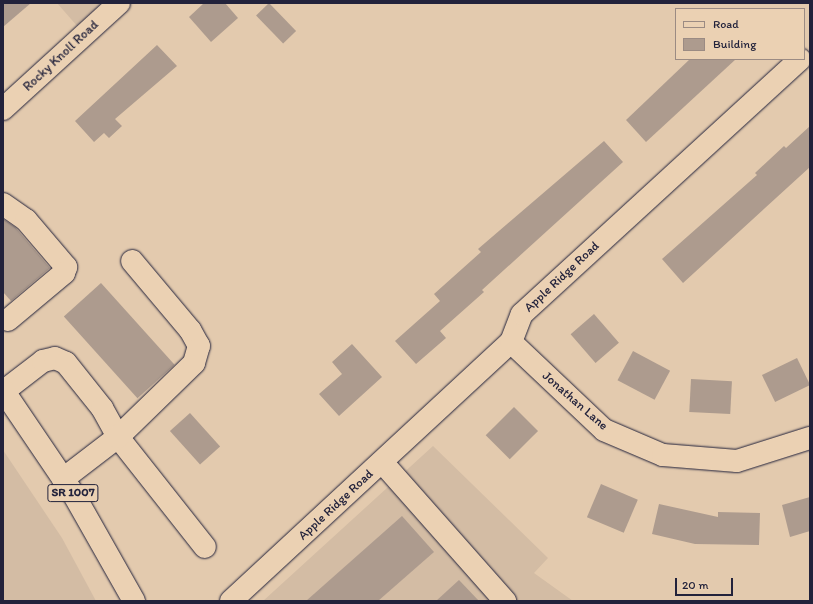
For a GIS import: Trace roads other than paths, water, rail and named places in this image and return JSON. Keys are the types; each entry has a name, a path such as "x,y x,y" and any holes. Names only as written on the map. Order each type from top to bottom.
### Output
{"street":[{"name":"Rocky Knoll Road","path":"3,109 119,3"},
{"name":"Apple Ridge Road","path":"231,601 511,342 522,314 799,60"},
{"path":"3,204 26,220 66,267 64,274 5,319"},
{"path":"63,479 118,437 194,363 199,346 190,330 132,262"},
{"name":"Jonathan Lane","path":"511,342 604,430 663,455 737,461 810,438"},
{"path":"3,390 43,361 54,358 66,363 102,408 118,437 206,547"},
{"name":"SR 1007","path":"3,390 63,479 134,601"},
{"path":"382,462 505,601"}]}
